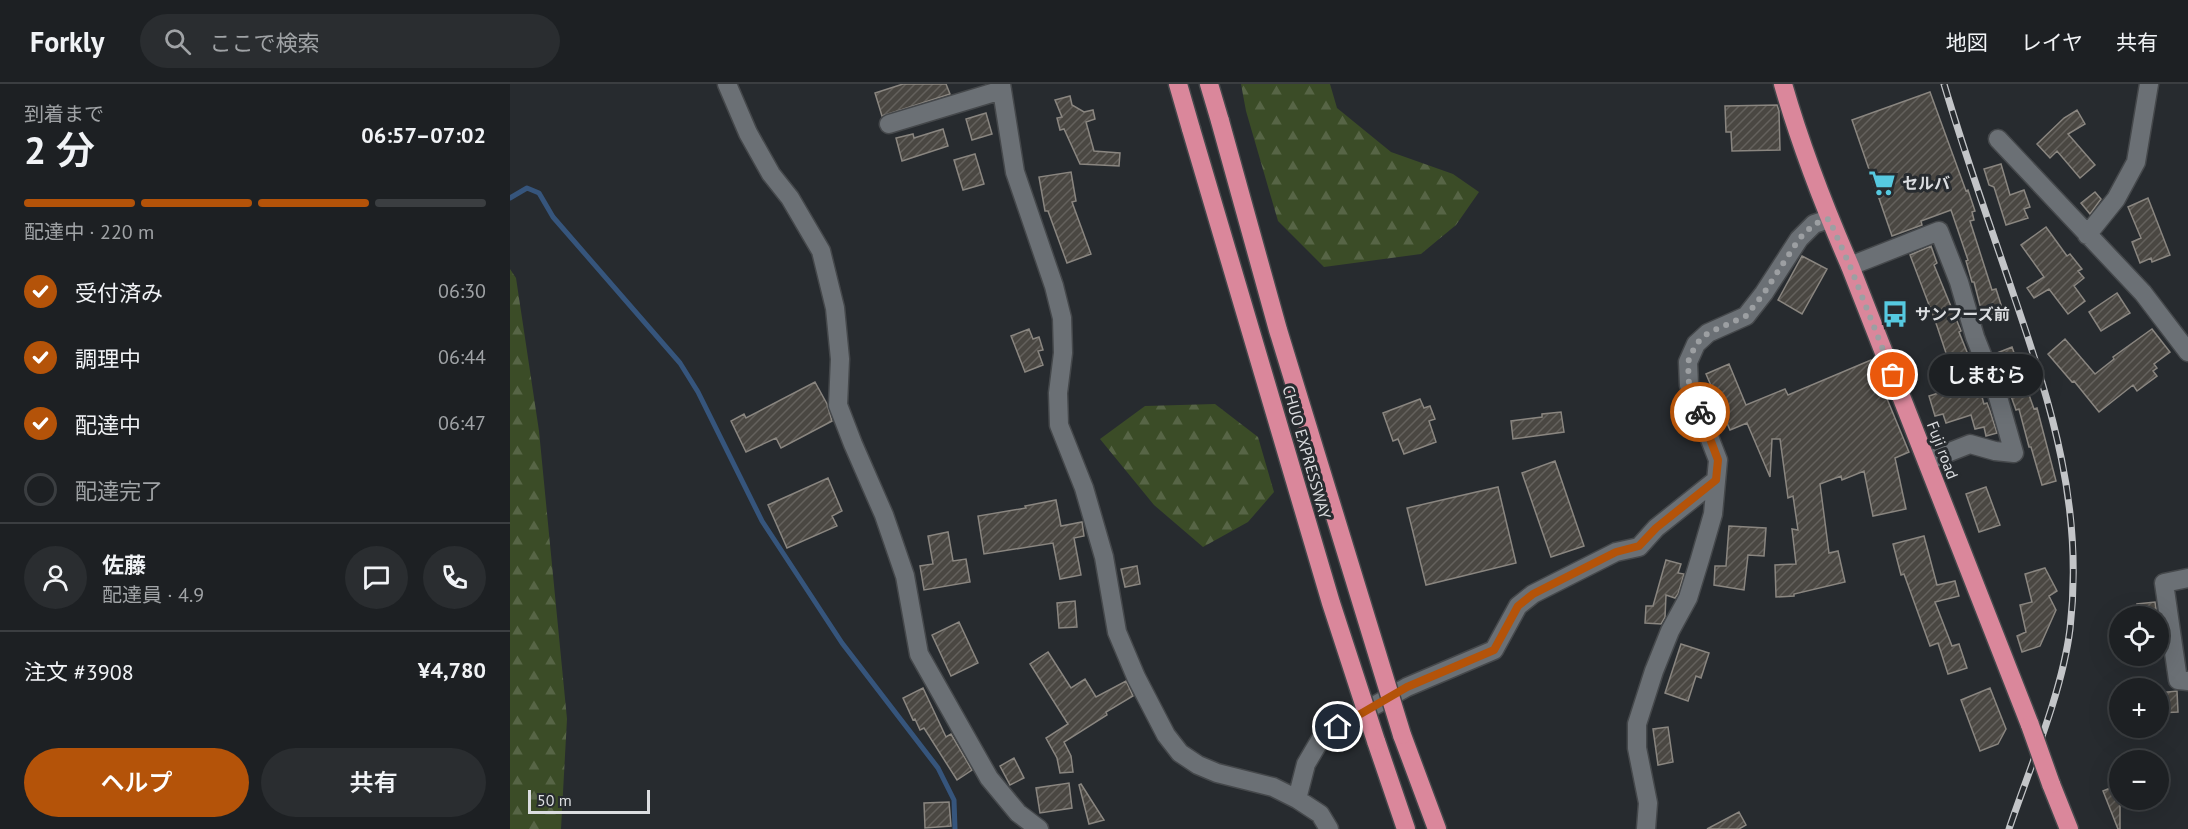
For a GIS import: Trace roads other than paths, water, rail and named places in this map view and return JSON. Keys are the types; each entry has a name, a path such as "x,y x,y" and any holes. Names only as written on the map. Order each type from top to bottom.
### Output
{"highway":[{"name":"CHUO EXPRESSWAY","path":"1178,84 1331,603 1406,829"},
{"name":"CHUO EXPRESSWAY","path":"1209,84 1278,330 1402,735 1437,829"},
{"name":"Fuji road","path":"1783,84 1798,138 1829,219 1850,266 2069,829"}],"street":[{"path":"727,84 748,133 771,174 790,198 821,251 835,308 840,359 838,405 885,515 905,576 919,654 989,778 1018,813 1039,829"},
{"path":"2087,235 2116,199 2136,162 2149,84"},
{"path":"889,124 1001,87 1015,172 1054,286 1062,318 1062,353 1058,393 1059,425 1084,488 1104,557 1117,632 1136,676 1166,735 1180,753 1198,765 1217,773 1273,787 1298,799 1320,814 1329,829"},
{"path":"1998,139 2143,293 2188,351"},
{"path":"1646,829 1648,803 1637,748 1637,723 1670,631 1688,598 1713,514 1718,460 1689,385 1688,362 1696,344 1708,333 1746,316 1799,239 1814,224 1829,219"},
{"path":"1850,266 1939,231 1959,282 1975,337 1996,390 2014,453 1995,451 1970,444 1926,461"},
{"path":"1298,799 1306,764 1323,735 1407,687 1494,650 1518,606 1533,594 1616,552 1639,546 1656,528 1716,480"},
{"path":"2188,578 2164,583 2178,680 2188,681"}],"waterway":[{"path":"510,198 527,188 539,193 553,217 680,363 698,392 762,521 842,643 938,768 954,800 955,829"}],"railway":[{"path":"1944,84 2041,378 2062,459 2072,542 2073,585 2066,653 2053,704 2009,829"}],"place":[{"name":"セルバ","path":"1882,183"},
{"name":"サンフーズ前","path":"1895,314"},
{"name":"しまむら","path":"1893,375"}]}
